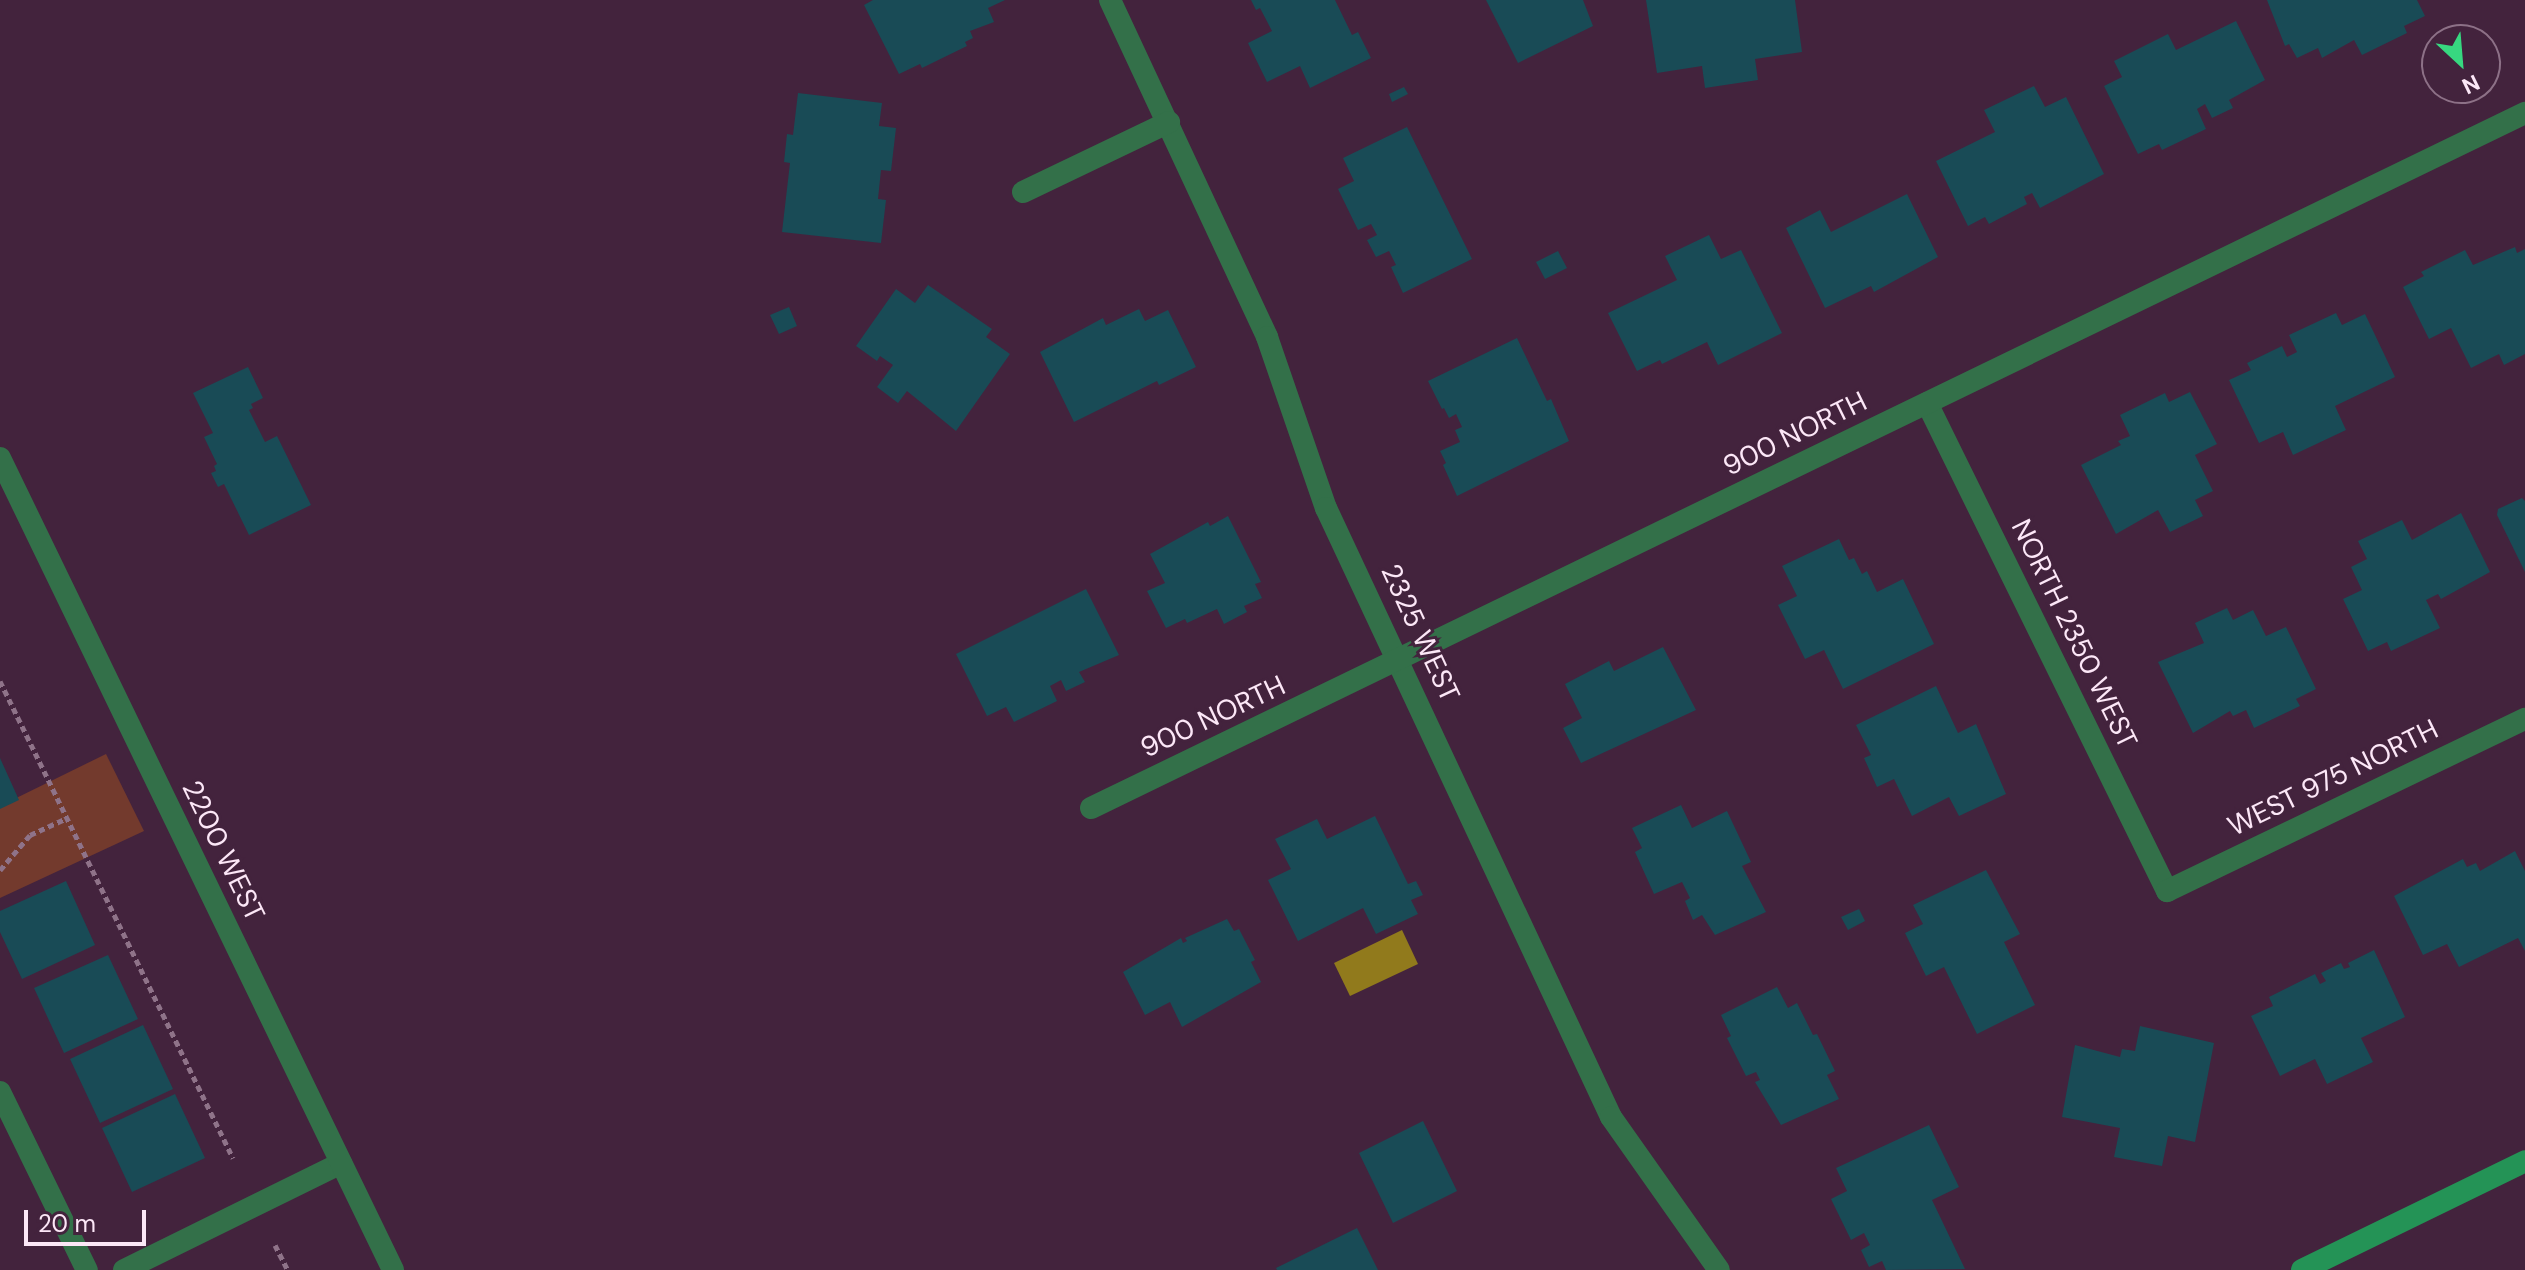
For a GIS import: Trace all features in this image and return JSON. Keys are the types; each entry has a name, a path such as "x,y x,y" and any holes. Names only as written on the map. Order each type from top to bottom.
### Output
{"main road":[{"path":"2302,1270 2525,1161"}],"street":[{"name":"2325 WEST","path":"1110,0 1267,337 1326,508 1611,1117 1719,1270"},
{"name":"900 NORTH","path":"1091,808 1400,661 2525,113"},
{"path":"1023,192 1169,122"},
{"name":"NORTH 2350 WEST","path":"1927,403 2167,891"},
{"name":"2200 WEST","path":"0,458 393,1270"},
{"name":"WEST 975 NORTH","path":"2167,891 2525,719"},
{"path":"0,1092 87,1270"},
{"path":"124,1270 341,1163"}],"path":[{"path":"0,681 233,1158"},
{"path":"0,870 30,835 67,818"},
{"path":"275,1245 288,1270"}],"shaded area":[{"path":"106,754 144,831 0,898 0,806"},
{"path":"1402,930 1418,964 1350,996 1334,963"}],"building":[{"path":"873,0 1005,0 988,8 994,22 970,31 973,38 965,42 967,46 922,68 920,64 899,74 864,5"},
{"path":"1251,0 1335,0 1352,35 1358,32 1371,58 1310,88 1300,66 1267,82 1248,43 1272,31 1260,8 1256,10"},
{"path":"1486,0 1583,0 1593,26 1518,63"},
{"path":"1646,0 1795,0 1802,52 1755,59 1758,80 1705,88 1702,66 1657,73"},
{"path":"2267,0 2417,0 2425,16 2404,26 2407,33 2362,55 2354,40 2322,58 2318,48 2297,58 2289,44 2285,46"},
{"path":"2236,21 2265,80 2229,100 2233,108 2212,118 2205,104 2197,109 2206,129 2162,150 2159,144 2138,154 2104,86 2122,77 2114,61 2168,34 2176,50"},
{"path":"2034,86 2045,107 2066,97 2104,174 2040,208 2032,193 2024,197 2027,204 1989,224 1985,217 1968,226 1936,161 1995,132 1984,110"},
{"path":"1404,87 1408,94 1392,102 1389,94"},
{"path":"798,93 882,103 879,126 896,128 891,171 881,170 878,199 886,200 881,243 782,232 790,163 784,162 787,134 793,135"},
{"path":"1407,127 1472,259 1403,293 1391,267 1396,265 1389,251 1376,257 1367,240 1377,235 1371,224 1358,230 1338,189 1354,181 1343,158"},
{"path":"1907,194 1938,257 1874,292 1871,286 1825,308 1786,228 1820,210 1831,232"},
{"path":"1709,235 1721,259 1741,250 1782,333 1718,365 1707,342 1662,364 1660,360 1637,371 1608,313 1677,280 1665,256"},
{"path":"2515,247 2517,253 2525,249 2525,354 2504,365 2499,354 2471,368 2451,328 2429,339 2403,287 2424,276 2421,272 2465,250 2473,265"},
{"path":"1558,251 1567,268 1545,279 1536,262"},
{"path":"928,285 992,329 986,337 1010,354 956,431 907,391 898,403 877,387 893,365 880,356 877,361 856,346 896,289 915,303"},
{"path":"789,307 797,326 779,334 770,315"},
{"path":"1139,309 1145,321 1168,310 1196,367 1159,385 1157,381 1074,422 1040,352 1103,318 1106,325"},
{"path":"2336,313 2342,325 2365,314 2395,377 2335,406 2346,430 2293,455 2283,432 2259,443 2229,380 2251,370 2247,363 2282,346 2287,357 2297,352 2289,335"},
{"path":"1517,338 1547,401 1551,399 1569,441 1457,496 1440,451 1460,442 1455,430 1462,427 1456,414 1449,418 1442,409 1428,381"},
{"path":"248,367 263,398 251,404 253,408 249,410 265,442 277,436 311,505 249,535 224,484 218,487 211,473 216,471 214,466 217,464 204,437 213,433 193,393"},
{"path":"2190,392 2217,444 2195,455 2213,491 2195,500 2203,516 2170,532 2158,510 2116,534 2081,465 2121,445 2118,441 2130,436 2120,415 2165,393 2169,402"},
{"path":"2522,498 2525,501 2525,572 2497,515 2498,509"},
{"path":"2461,513 2490,572 2441,599 2438,594 2426,600 2440,628 2391,651 2387,642 2368,651 2343,599 2362,590 2351,567 2367,559 2358,541 2402,520 2412,540"},
{"path":"1228,516 1261,582 1255,584 1262,598 1244,606 1247,612 1224,624 1217,609 1187,623 1185,619 1166,628 1147,591 1165,583 1150,554 1208,522 1210,526"},
{"path":"1839,539 1849,560 1854,558 1862,574 1867,571 1877,592 1903,579 1934,644 1843,689 1824,650 1805,659 1778,605 1797,596 1782,566"},
{"path":"1086,589 1119,655 1079,672 1085,682 1066,691 1061,680 1050,686 1057,701 1014,722 1006,707 987,716 956,654"},
{"path":"2227,608 2233,620 2253,610 2266,636 2286,627 2316,689 2296,699 2300,706 2254,728 2246,710 2233,716 2230,711 2193,733 2158,662 2204,643 2195,623"},
{"path":"1663,647 1696,710 1581,763 1563,728 1582,718 1565,684 1609,661 1614,671"},
{"path":"1936,686 1958,733 1976,724 2006,794 1959,816 1949,797 1912,816 1894,779 1877,787 1864,758 1871,755 1856,725"},
{"path":"0,758 19,800 0,809"},
{"path":"1681,805 1692,828 1727,811 1751,862 1742,866 1766,912 1715,935 1702,915 1693,920 1685,901 1690,898 1682,882 1654,894 1635,852 1642,848 1632,828"},
{"path":"1375,816 1408,884 1416,881 1423,895 1411,900 1418,914 1376,934 1363,908 1298,941 1268,880 1291,869 1275,839 1317,819 1327,839"},
{"path":"2515,851 2525,871 2525,951 2518,938 2459,967 2447,944 2423,955 2394,896 2463,859 2467,867 2476,863 2480,871"},
{"path":"1986,870 2020,934 2004,942 2035,1005 1977,1034 1944,967 1926,976 1905,933 1923,924 1913,905"},
{"path":"66,881 95,945 22,979 0,932 0,911"},
{"path":"1859,909 1865,921 1848,930 1841,917"},
{"path":"1227,919 1234,931 1239,929 1255,960 1251,962 1261,982 1182,1027 1170,1002 1145,1015 1123,972 1181,938 1183,943 1187,941 1185,938"},
{"path":"2374,950 2405,1017 2361,1038 2373,1062 2327,1084 2315,1059 2280,1076 2251,1016 2273,1006 2269,997 2315,974 2320,984 2326,981 2321,973 2341,963 2344,969 2350,967 2348,963"},
{"path":"108,955 138,1019 64,1053 34,988"},
{"path":"1777,987 1788,1008 1797,1003 1813,1035 1817,1034 1835,1071 1827,1075 1839,1099 1781,1125 1755,1082 1760,1080 1756,1072 1746,1076 1727,1038 1731,1036 1721,1015"},
{"path":"143,1025 173,1089 100,1123 70,1059"},
{"path":"2140,1026 2214,1043 2195,1142 2168,1136 2162,1166 2114,1157 2120,1128 2062,1117 2075,1045 2120,1057 2122,1049 2135,1051"},
{"path":"175,1094 205,1158 132,1192 102,1128"},
{"path":"1423,1121 1457,1191 1393,1223 1359,1153"},
{"path":"1929,1125 1959,1187 1932,1200 1965,1269 1886,1270 1882,1261 1869,1267 1861,1250 1870,1245 1864,1233 1851,1240 1831,1199 1847,1191 1836,1168"},
{"path":"1357,1228 1378,1270 1277,1270 1276,1268"}]}
